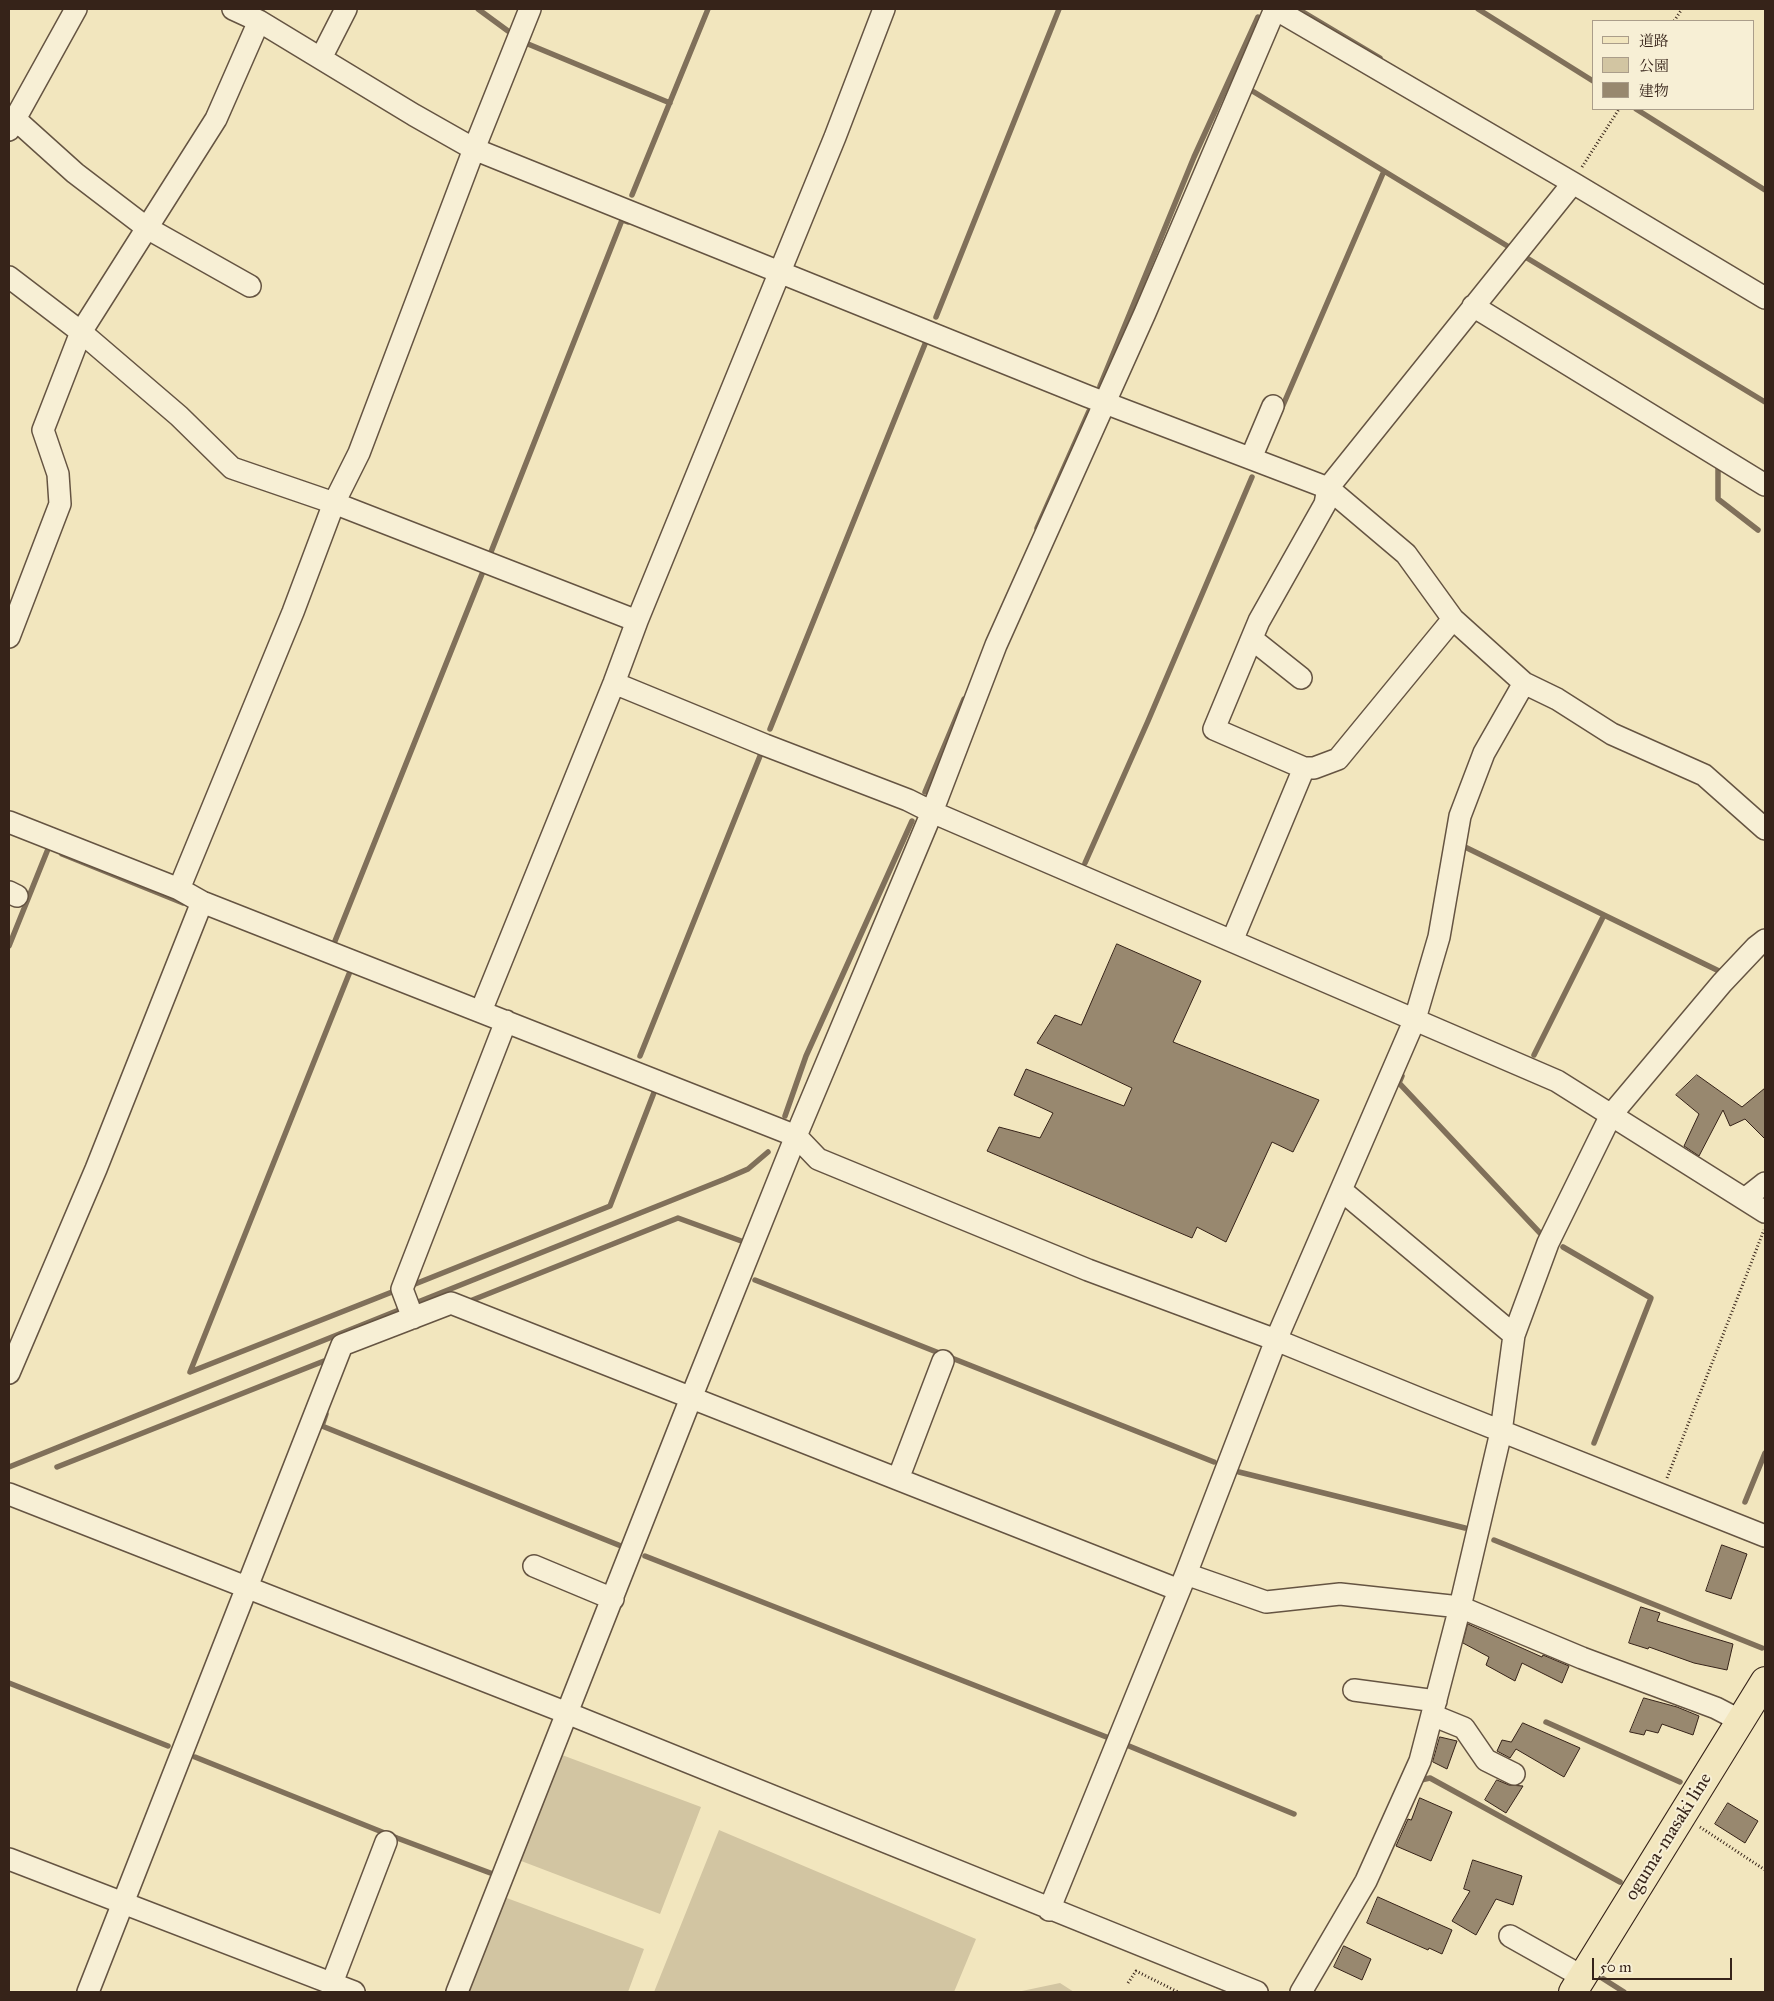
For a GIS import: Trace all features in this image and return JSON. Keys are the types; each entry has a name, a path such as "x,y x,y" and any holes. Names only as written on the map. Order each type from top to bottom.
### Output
{"main road":[{"name":"oguma-masaki line","path":"1578,1985 1765,1681"}],"street":[{"path":"76,9 12,124 147,228 250,286"},
{"path":"233,9 259,20 414,115 474,149 1105,402 1328,488 1406,554 1453,619 1524,683 1557,699 1612,734 1704,775 1765,829"},
{"path":"321,58 346,9"},
{"path":"179,889 293,612 334,503 359,453 474,149 530,9"},
{"path":"482,1011 884,9"},
{"path":"457,1992 691,1398 796,1136 932,812 996,645 1105,402 1275,9 1765,298"},
{"path":"9,637 60,504 58,474 42,430 81,332 216,119 259,20"},
{"path":"1453,619 1338,759 1314,768 1304,768 1214,729 1259,621 1325,504 1328,488 1572,183"},
{"path":"9,276 81,332 179,416 232,468 334,503 637,621"},
{"path":"1473,306 1765,485"},
{"path":"1251,458 1274,406"},
{"path":"1252,639 1301,678"},
{"path":"614,682 765,745 908,800 1557,1081 1746,1198 1765,1212"},
{"path":"1049,1910 1183,1582 1276,1340 1415,1019 1439,937 1460,816 1484,753 1524,683"},
{"path":"1232,941 1304,768"},
{"path":"9,822 179,889 202,902 796,1136 818,1159 1088,1270 1276,1340 1501,1432 1765,1536"},
{"path":"9,1373 96,1169 202,902"},
{"path":"1302,1992 1366,1881 1420,1760 1460,1607 1501,1432 1514,1334 1548,1243 1611,1115 1722,982 1762,949"},
{"path":"409,1309 402,1289 506,1021"},
{"path":"1746,1198 1765,1184"},
{"path":"1341,1190 1514,1334"},
{"path":"88,1992 342,1345 409,1309 451,1303 898,1479 1183,1582 1266,1602 1340,1594 1402,1599 1460,1607 1572,1655 1716,1708 1741,1721"},
{"path":"898,1479 943,1361"},
{"path":"9,1494 567,1714 1049,1910 1150,1948 1257,1992"},
{"path":"534,1566 613,1598"},
{"path":"1354,1690 1434,1708 1464,1728 1486,1760 1514,1774"},
{"path":"332,1983 386,1842"},
{"path":"9,1859 354,1992"},
{"path":"1510,1936 1578,1985"}],"path":[{"path":"1675,20 1682,9"},
{"path":"1572,183 1618,110"},
{"path":"1661,1495 1765,1228"},
{"path":"1682,1816 1765,1870"},
{"path":"1128,1983 1136,1971 1178,1992"}],"green space":[{"path":"554,1752 701,1807 660,1914 516,1859"},
{"path":"719,1830 976,1939 954,1992 654,1992"},
{"path":"504,1897 644,1949 628,1992 466,1992"},
{"path":"1060,1983 1074,1992 1017,1992"}],"building":[{"path":"1117,944 1201,981 1173,1042 1319,1100 1293,1152 1272,1142 1226,1242 1197,1227 1192,1238 987,1151 999,1127 1040,1138 1053,1113 1014,1095 1026,1069 1124,1106 1132,1088 1037,1043 1055,1015 1081,1025"},
{"path":"1697,1075 1742,1107 1765,1088 1765,1139 1745,1119 1730,1126 1723,1110 1699,1156 1684,1146 1699,1114 1676,1095"},
{"path":"1722,1545 1747,1554 1731,1599 1706,1591"},
{"path":"1641,1607 1660,1613 1657,1621 1733,1644 1727,1670 1694,1663 1649,1647 1648,1649 1629,1643"},
{"path":"1468,1624 1542,1657 1543,1655 1569,1666 1562,1683 1522,1663 1515,1681 1486,1665 1489,1657 1463,1643"},
{"path":"1644,1698 1677,1707 1699,1716 1693,1735 1662,1724 1658,1733 1646,1730 1644,1735 1630,1732"},
{"path":"1523,1723 1580,1748 1564,1777 1516,1749 1510,1758 1497,1751 1502,1740 1511,1742"},
{"path":"1440,1737 1457,1741 1447,1769 1433,1762"},
{"path":"1497,1780 1509,1785 1523,1786 1506,1813 1485,1800"},
{"path":"1420,1798 1452,1812 1431,1861 1396,1846 1408,1819 1411,1820"},
{"path":"1728,1803 1758,1821 1745,1843 1715,1824"},
{"path":"1473,1860 1522,1876 1513,1905 1496,1899 1476,1935 1452,1921 1470,1891 1464,1889"},
{"path":"1378,1897 1452,1930 1442,1954 1429,1948 1428,1950 1367,1923"},
{"path":"1344,1946 1371,1959 1362,1980 1334,1967"}],"waterway":[{"path":"478,9 508,31"},
{"path":"632,195 708,9"},
{"path":"936,317 1059,9"},
{"path":"1298,9 1380,58"},
{"path":"1478,9 1592,80"},
{"path":"1100,386 1194,157 1258,17"},
{"path":"528,44 670,103"},
{"path":"1254,92 1509,247"},
{"path":"1638,110 1765,190"},
{"path":"1281,410 1384,171"},
{"path":"491,552 622,220 628,222"},
{"path":"1522,255 1765,402"},
{"path":"770,729 927,339"},
{"path":"1037,528 1089,411"},
{"path":"1718,464 1718,499 1758,530"},
{"path":"1085,863 1252,477"},
{"path":"335,941 482,574"},
{"path":"925,792 964,699"},
{"path":"640,1056 762,751"},
{"path":"785,1116 806,1056 912,821"},
{"path":"1465,847 1604,915 1534,1055"},
{"path":"9,946 48,849"},
{"path":"62,854 183,903"},
{"path":"1604,915 1721,972 1725,968"},
{"path":"351,969 190,1372 392,1292"},
{"path":"1402,1076 1399,1083 1540,1233"},
{"path":"410,1286 610,1206 655,1090"},
{"path":"413,1304 725,1179 748,1169 768,1152"},
{"path":"464,1300 470,1301 678,1218 744,1242"},
{"path":"1563,1247 1651,1298 1594,1443"},
{"path":"755,1280 1214,1462"},
{"path":"9,1467 404,1308"},
{"path":"57,1467 324,1361"},
{"path":"326,1414 322,1426 626,1548"},
{"path":"1745,1502 1765,1453"},
{"path":"1239,1472 1465,1528"},
{"path":"1494,1540 1762,1648"},
{"path":"645,1556 1109,1738"},
{"path":"9,1683 168,1746"},
{"path":"1546,1722 1680,1782"},
{"path":"1129,1746 1294,1814"},
{"path":"195,1757 397,1838 493,1874"},
{"path":"1421,1780 1430,1778 1620,1882"},
{"path":"1602,1978 1624,1992"}]}
